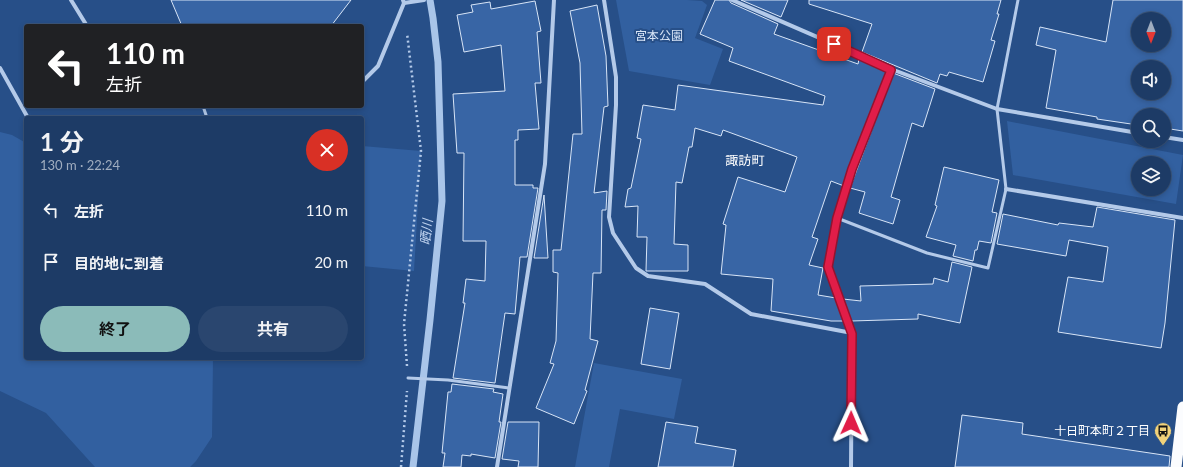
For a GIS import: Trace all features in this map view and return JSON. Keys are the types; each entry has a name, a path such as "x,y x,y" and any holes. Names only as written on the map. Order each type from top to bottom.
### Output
{"highway":[{"path":"1176,467 1183,406"}],"street":[{"path":"71,0 86,24"},
{"path":"364,80 378,66 403,1 424,0"},
{"path":"497,467 545,164 554,0"},
{"path":"604,0 616,77 616,105 609,217 613,233 636,268 648,276 705,284 751,314 852,334 851,467"},
{"path":"732,0 891,70 997,109 1131,132"},
{"path":"0,68 27,116"},
{"path":"1171,138 1183,140"},
{"path":"1006,189 1183,218"}],"lane":[{"path":"837,218 927,252 988,268 1006,189 997,109 1018,0"},
{"path":"852,334 828,267 837,218 852,169 891,70"},
{"path":"408,378 448,380 509,388"}],"path":[{"path":"401,467 408,378 404,324 421,151 403,1"}],"green space":[{"name":"宮本公園","path":"616,0 687,0 702,1 707,5 695,38 723,49 710,85 629,71"},
{"path":"1007,121 1131,145 1131,148 1147,148 1183,155 1176,204 1131,196 1171,196 1171,156 1131,156 1131,196 1013,175"},
{"path":"0,132 12,135 24,142 24,360 213,360 212,437 196,461 190,467 95,467 46,413 0,391"},
{"path":"364,146 421,151 414,271 364,266"},
{"path":"594,363 682,379 674,419 620,409 609,467 575,467"}],"building":[{"path":"171,0 351,0 333,24 181,24"},
{"path":"715,0 729,0 731,3 778,24 774,34 858,64 859,59 887,71 844,186 831,181 812,237 818,239 809,265 823,268 818,295 836,298 844,321 831,321 771,311 773,279 721,274 726,225 723,224 738,177 785,192 797,157 723,130 721,136 695,128 692,147 689,147 682,183 676,182 674,244 688,245 688,271 646,271 647,237 637,237 638,206 625,207 628,189 631,188 641,139 637,138 643,105 675,110 678,85 823,105 825,96 729,61 733,48 700,34"},
{"path":"741,0 788,0 781,17"},
{"path":"809,0 1001,0 997,14 999,14 991,40 995,41 983,82 949,72 947,76 940,74 937,83 862,52 872,24 809,4"},
{"path":"1113,0 1183,0 1183,131 1171,129 1171,108 1131,108 1131,124 1097,119 1097,117 1046,108 1056,50 1036,45 1040,27 1106,42"},
{"path":"535,1 541,31 537,32 541,83 535,83 539,129 518,130 518,140 515,140 515,185 533,185 533,188 538,188 527,257 520,257 515,314 505,313 495,383 453,378 465,303 463,303 466,279 485,281 486,241 463,241 464,153 457,153 453,94 505,91 501,45 464,52 457,15 473,12 471,5 490,2 491,9"},
{"path":"597,5 606,56 608,106 604,107 594,193 607,191 606,210 602,210 601,273 593,273 590,339 598,341 585,390 587,391 574,424 536,408 554,364 550,363 556,341 558,273 553,272 553,250 561,250 573,134 582,134 580,63 570,11"},
{"path":"893,73 935,89 923,127 912,123 891,197 900,200 893,224 859,213 865,192 850,188"},
{"path":"944,167 999,180 992,212 997,213 991,243 979,241 977,250 975,250 973,261 953,256 956,245 926,237 937,206 935,205"},
{"path":"544,195 548,258 534,258"},
{"path":"1097,207 1175,220 1165,323 1161,348 1058,332 1068,277 1103,282 1108,247 1069,240 1066,256 997,244 1003,214 1058,225 1059,223 1093,227"},
{"path":"952,262 972,267 960,323 918,314 918,319 851,321 843,299 861,301 860,286 933,284 934,278 948,282"},
{"path":"650,308 679,313 670,369 641,364"},
{"path":"452,384 494,389 493,392 503,394 499,422 501,422 495,458 471,454 471,456 462,455 461,467 443,467 445,453 442,453 448,392 451,392"},
{"path":"962,415 1023,423 1022,434 1170,456 1169,467 955,467"},
{"path":"508,422 539,422 538,467 518,467 519,461 502,459"},
{"path":"666,422 698,427 695,443 736,450 733,467 658,467"}],"waterway":[{"name":"晒川","path":"413,467 442,201 438,62 430,0"}],"place":[{"name":"十日町本町２丁目","path":"1163,446"}],"district":[{"name":"諏訪町","path":"745,160"}],"route":[{"path":"834,44 891,70 852,169 837,218 828,267 852,334 851,423"}]}
